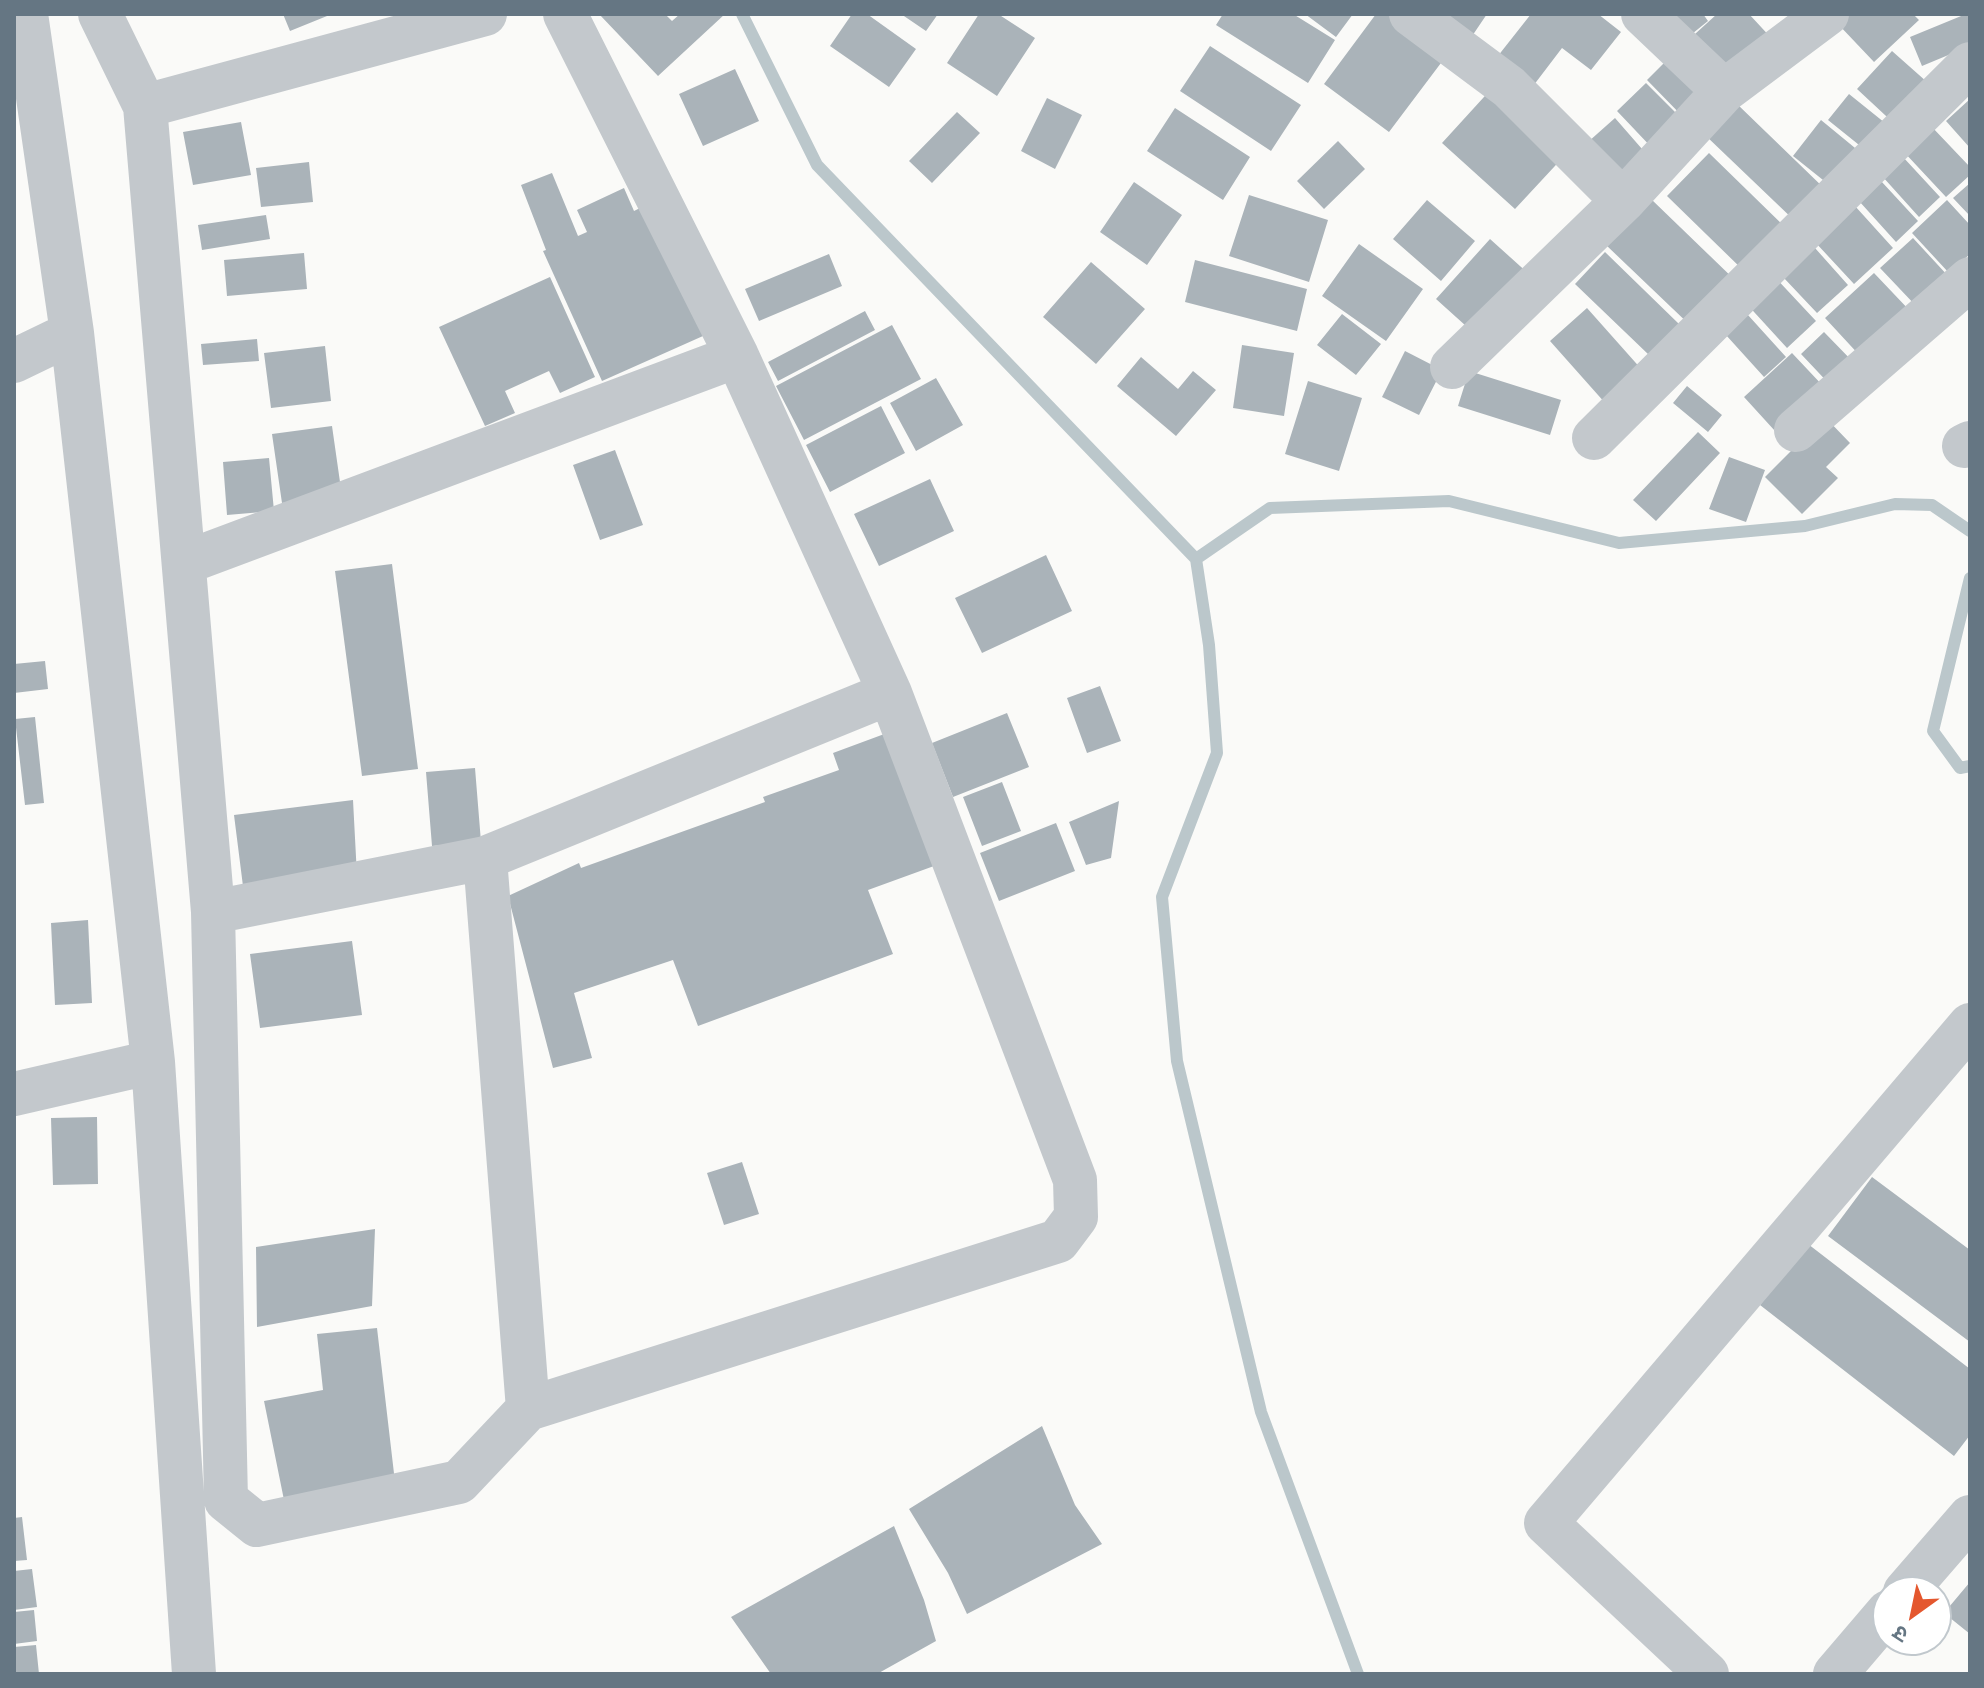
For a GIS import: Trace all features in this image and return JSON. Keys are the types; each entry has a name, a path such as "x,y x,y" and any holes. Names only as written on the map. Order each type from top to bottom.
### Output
{"street":[{"path":"26,14 72,333 153,1062 194,1674"},
{"path":"100,14 145,106 213,912 226,1500 257,1525 459,1482 528,1409 1058,1241 1076,1217 1075,1180 890,693 737,356 565,14"},
{"path":"145,106 485,14"},
{"path":"1411,14 1509,87 1623,201"},
{"path":"1643,14 1724,91"},
{"path":"1452,367 1623,201 1724,91 1827,14"},
{"path":"1594,438 1970,64"},
{"path":"1796,430 1970,279"},
{"path":"14,361 72,333"},
{"path":"184,563 737,356"},
{"path":"213,912 485,858 890,693"},
{"path":"485,858 528,1409"},
{"path":"1707,1674 1546,1523 1970,1025"},
{"path":"14,1094 153,1062"},
{"path":"1919,1576 1970,1517"},
{"path":"1835,1674 1872,1631"}],"building":[{"path":"283,14 332,14 290,31"},
{"path":"599,14 665,14 672,21 680,14 725,14 658,76"},
{"path":"852,14 867,14 916,49 889,87 830,46"},
{"path":"901,14 938,14 926,31"},
{"path":"979,14 998,14 1035,38 997,96 947,63"},
{"path":"1223,14 1293,14 1335,40 1308,83 1216,25"},
{"path":"1305,14 1353,14 1336,37"},
{"path":"1376,14 1400,14 1450,51 1389,132 1324,84"},
{"path":"1420,14 1487,14 1464,48"},
{"path":"1531,14 1598,14 1621,32 1591,70 1562,48 1527,94 1490,66"},
{"path":"1651,14 1703,14 1708,21 1677,46"},
{"path":"1717,14 1749,14 1774,41 1735,76 1695,34"},
{"path":"1847,14 1913,14 1919,20 1874,62 1837,23"},
{"path":"1970,14 1970,46 1922,66 1910,37"},
{"path":"1210,46 1301,105 1271,151 1180,91"},
{"path":"1892,51 1936,90 1900,129 1857,89"},
{"path":"1674,53 1714,95 1687,121 1647,80"},
{"path":"735,69 759,121 703,146 679,94"},
{"path":"1646,83 1684,121 1654,150 1617,111"},
{"path":"1494,86 1567,153 1515,209 1442,143"},
{"path":"1849,94 1895,131 1874,157 1828,120"},
{"path":"1047,98 1082,115 1055,169 1021,151"},
{"path":"1970,99 1970,148 1946,121"},
{"path":"1736,103 1827,191 1797,223 1705,135"},
{"path":"1175,108 1250,157 1223,200 1147,151"},
{"path":"957,112 980,133 932,183 909,161"},
{"path":"1615,118 1649,157 1612,188 1579,150"},
{"path":"1821,120 1866,157 1838,192 1793,156"},
{"path":"241,122 251,175 193,185 183,132"},
{"path":"1931,126 1970,167 1970,175 1946,197 1903,151"},
{"path":"1338,141 1365,169 1324,209 1297,181"},
{"path":"1709,153 1788,230 1746,273 1667,196"},
{"path":"1903,157 1940,197 1919,217 1882,176"},
{"path":"309,162 313,202 261,207 256,168"},
{"path":"552,173 578,236 587,232 577,210 624,188 634,211 644,206 703,336 602,381 543,251 546,250 521,185"},
{"path":"1881,181 1918,221 1896,242 1859,201"},
{"path":"1134,182 1182,215 1147,265 1100,232"},
{"path":"1970,183 1970,216 1953,198"},
{"path":"1249,195 1328,220 1309,282 1229,256"},
{"path":"1651,199 1738,283 1694,329 1606,245"},
{"path":"1427,200 1475,241 1441,281 1393,239"},
{"path":"1947,200 1970,225 1970,254 1949,273 1912,233"},
{"path":"1855,206 1893,248 1854,284 1815,242"},
{"path":"266,215 270,239 202,250 198,225"},
{"path":"1913,238 1949,277 1917,307 1880,268"},
{"path":"1490,239 1530,275 1476,335 1436,299"},
{"path":"1359,244 1423,289 1386,341 1322,296"},
{"path":"1815,248 1848,285 1817,313 1783,277"},
{"path":"1605,252 1679,324 1649,355 1575,284"},
{"path":"304,253 307,289 227,296 224,260"},
{"path":"829,254 842,286 759,321 745,289"},
{"path":"1195,260 1307,289 1297,331 1185,302"},
{"path":"1091,262 1145,309 1096,364 1043,317"},
{"path":"1874,273 1912,313 1862,358 1825,318"},
{"path":"1772,274 1816,321 1787,348 1744,301"},
{"path":"550,277 595,377 560,393 549,371 505,391 515,413 485,426 439,327"},
{"path":"1738,304 1786,357 1764,377 1716,324"},
{"path":"1587,308 1643,371 1606,404 1550,341"},
{"path":"865,311 875,330 778,381 768,362"},
{"path":"1342,314 1381,344 1356,375 1317,345"},
{"path":"892,325 921,379 804,440 776,386"},
{"path":"1824,332 1858,367 1834,389 1801,354"},
{"path":"257,339 259,361 203,365 201,344"},
{"path":"1242,345 1294,353 1284,416 1233,408"},
{"path":"325,346 331,401 271,408 264,353"},
{"path":"1405,351 1442,370 1419,415 1382,397"},
{"path":"1792,353 1824,387 1775,431 1744,397"},
{"path":"1141,357 1178,389 1193,371 1216,390 1176,436 1117,386"},
{"path":"1469,371 1561,400 1550,435 1458,406"},
{"path":"936,378 963,425 916,451 890,403"},
{"path":"1308,381 1362,398 1339,471 1285,454"},
{"path":"1687,386 1722,415 1708,432 1673,403"},
{"path":"881,406 905,453 830,492 806,445"},
{"path":"1825,417 1850,443 1826,467 1838,478 1802,514 1765,477"},
{"path":"332,426 342,496 282,503 272,434"},
{"path":"1698,432 1720,453 1656,521 1633,500"},
{"path":"615,450 643,525 600,540 573,465"},
{"path":"1729,457 1765,470 1746,522 1709,509"},
{"path":"269,458 274,511 227,515 223,462"},
{"path":"930,479 954,531 879,566 854,514"},
{"path":"1046,555 1072,611 982,653 955,598"},
{"path":"392,564 418,769 362,776 335,571"},
{"path":"45,661 48,689 14,693 14,664"},
{"path":"1100,686 1121,741 1087,753 1067,698"},
{"path":"1007,713 1029,767 953,797 932,743"},
{"path":"35,717 44,803 25,805 15,719"},
{"path":"887,733 934,866 868,890 893,954 698,1026 673,960 574,993 592,1058 553,1068 508,896 579,863 581,868 765,802 763,797 839,770 833,753"},
{"path":"475,768 481,842 432,846 426,772"},
{"path":"1002,782 1021,831 982,846 963,797"},
{"path":"353,800 357,876 245,902 234,815"},
{"path":"1119,801 1111,858 1086,865 1069,822"},
{"path":"1056,823 1075,871 999,901 980,853"},
{"path":"88,920 92,1003 55,1005 51,923"},
{"path":"352,941 362,1015 260,1028 250,954"},
{"path":"97,1117 98,1184 53,1185 51,1118"},
{"path":"742,1162 759,1214 724,1225 707,1173"},
{"path":"1872,1177 1970,1250 1970,1342 1828,1236"},
{"path":"375,1229 372,1306 257,1327 256,1247"},
{"path":"1808,1244 1970,1369 1970,1435 1954,1456 1760,1305"},
{"path":"377,1328 395,1482 284,1500 264,1401 323,1390 317,1334"},
{"path":"1042,1426 1075,1505 1102,1544 967,1614 948,1573 909,1509"},
{"path":"22,1517 27,1560 14,1561 14,1518"},
{"path":"894,1526 924,1600 936,1641 877,1674 771,1674 731,1617"},
{"path":"32,1569 37,1607 14,1610 14,1571"},
{"path":"1970,1582 1970,1634 1952,1619 1952,1603"},
{"path":"34,1610 37,1641 14,1644 14,1612"},
{"path":"36,1645 39,1674 14,1674 14,1647"}],"waterway":[{"path":"742,14 817,165 1196,559 1209,645 1217,753 1162,897 1177,1061 1261,1412 1358,1674"},
{"path":"1196,559 1270,508 1449,501 1619,543 1805,526 1895,504 1932,505 1970,531"},
{"path":"1970,578 1933,731 1960,768 1970,766"}]}
